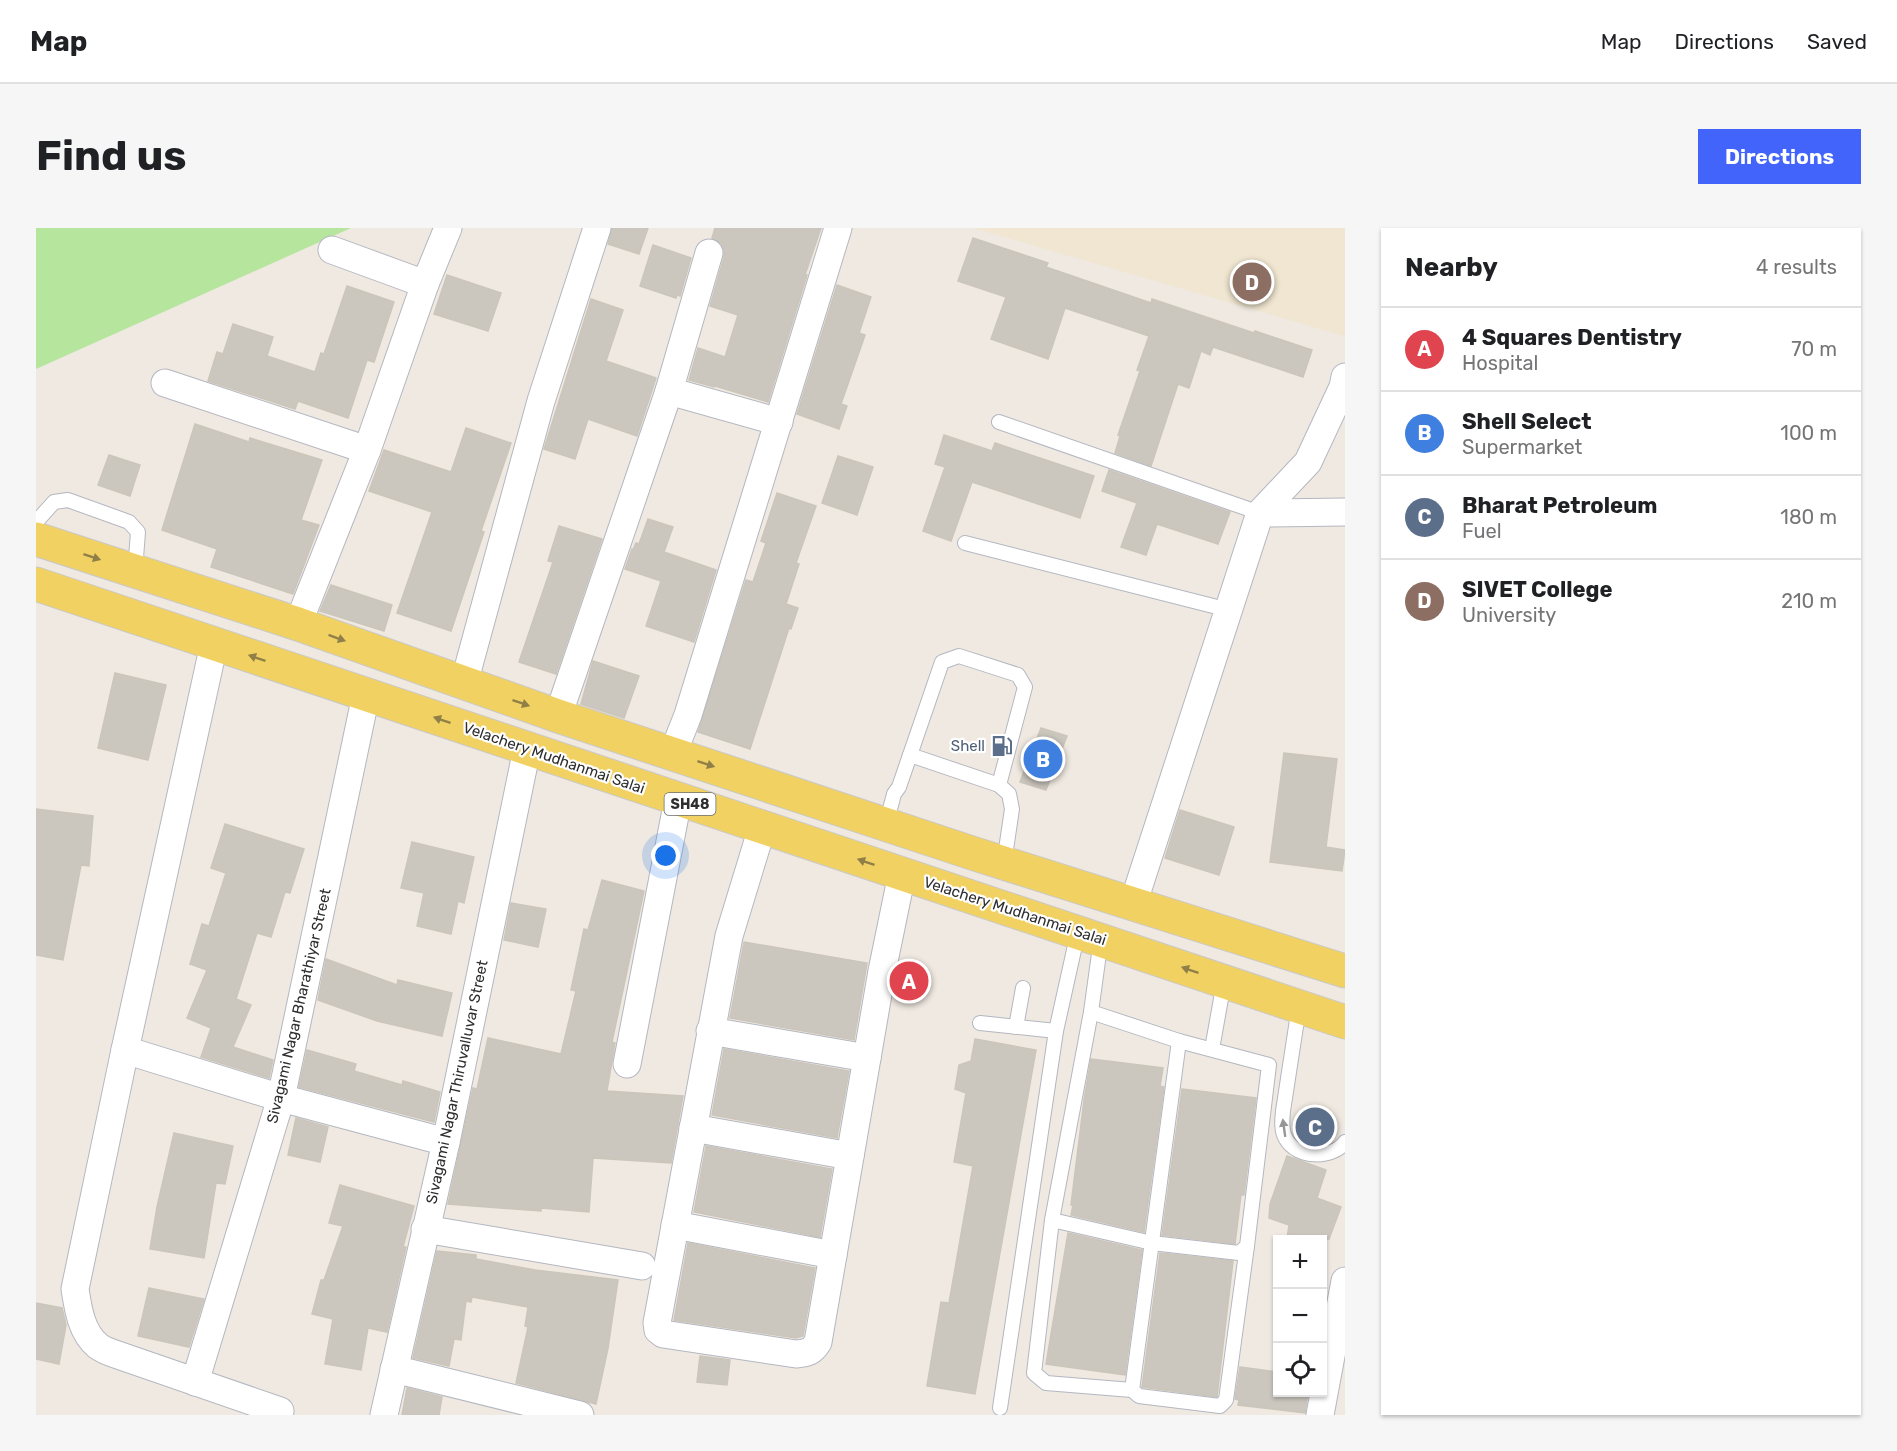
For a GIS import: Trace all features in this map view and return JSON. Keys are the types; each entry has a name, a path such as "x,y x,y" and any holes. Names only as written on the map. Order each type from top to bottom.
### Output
{"main road":[{"path":"36,539 298,624 558,716 1004,863 1345,971"},
{"name":"Velachery Mudhanmai Salai","path":"36,584 1345,1022"}],"street":[{"path":"298,624 367,450 425,284 448,228"},
{"path":"464,683 541,401 597,228"},
{"path":"673,753 692,704 838,228"},
{"path":"332,250 425,284"},
{"path":"558,716 669,391 709,253"},
{"path":"1133,903 1260,513 1308,462 1343,387 1345,376"},
{"path":"165,383 367,450"},
{"path":"669,391 779,422"},
{"path":"1260,513 1345,512"},
{"path":"214,644 75,1289 79,1315 86,1331 97,1345 115,1354 279,1411"},
{"name":"Sivagami Nagar Bharathiyar Street","path":"195,1382 281,1098 366,695"},
{"name":"Sivagami Nagar Thiruvalluvar Street","path":"384,1415 446,1142 527,749"},
{"path":"627,1064 678,800"},
{"path":"762,828 729,936 710,1031 657,1323 658,1330 663,1334 796,1354 808,1353 818,1342 867,1058 902,874"},
{"path":"710,1031 867,1058"},
{"path":"125,1050 281,1098 446,1142"},
{"path":"693,1128 850,1156"},
{"path":"675,1225 833,1254"},
{"path":"425,1229 642,1266"},
{"path":"1320,1415 1345,1281"},
{"path":"394,1369 580,1415"}],"lane":[{"path":"999,422 1260,513"},
{"path":"36,522 54,502 68,500 129,522 138,532 135,571"},
{"path":"965,543 1229,610"},
{"path":"886,824 894,794 899,787 942,662 958,656 1018,675 1025,687 999,785"},
{"path":"910,755 999,785 1008,794 1012,809 1004,863"},
{"path":"1090,936 1090,1012 1052,1220 1034,1373 1046,1383 1132,1390 1139,1396 1220,1406 1226,1400 1269,1065 1179,1041 1090,1012"},
{"path":"1000,1408 1056,1031 1090,936"},
{"path":"1212,1049 1224,982"},
{"path":"1016,1027 1023,988"},
{"path":"1299,1007 1283,1111 1282,1124 1285,1139 1294,1148 1324,1155 1335,1152 1345,1142"},
{"path":"980,1023 1056,1031"},
{"path":"1132,1390 1179,1041"},
{"path":"1052,1220 1152,1243 1239,1253 1247,1246"}],"shaded area":[{"path":"973,228 1345,228 1345,336 1344,336"}],"green space":[{"path":"36,228 351,228 36,369"}],"building":[{"path":"612,228 648,228 639,254 608,244"},
{"path":"715,228 821,228 768,402 689,380 698,348 725,357 738,315 710,306 724,257 721,243 712,238"},
{"path":"973,238 1048,263 1046,267 1151,303 1152,299 1312,350 1303,377 1213,347 1210,355 1201,351 1189,388 1178,384 1151,466 1115,453 1120,436 1118,435 1140,371 1137,370 1149,336 1065,308 1048,359 991,339 1006,297 958,281"},
{"path":"653,245 691,258 680,296 677,295 676,298 640,286"},
{"path":"447,275 501,293 488,331 434,314"},
{"path":"837,285 871,297 859,333 865,335 841,404 847,406 839,429 797,414"},
{"path":"347,286 394,302 374,362 367,360 348,418 298,401 295,409 208,381 217,352 223,354 233,324 273,337 267,356 315,372 321,353 324,354"},
{"path":"591,299 623,310 606,361 656,378 637,436 588,419 575,459 544,449"},
{"path":"195,424 249,442 250,438 322,460 301,520 319,525 293,594 211,567 217,549 162,530"},
{"path":"466,428 511,443 481,531 484,532 451,631 397,613 432,512 369,491 384,450 451,472"},
{"path":"944,435 992,451 995,443 1094,476 1080,518 972,482 951,541 923,531 945,467 935,464"},
{"path":"109,455 140,465 130,496 98,485"},
{"path":"838,456 873,467 857,515 822,503"},
{"path":"1109,470 1230,512 1218,544 1157,524 1146,555 1121,547 1137,503 1102,491"},
{"path":"777,493 816,506 796,563 799,564 786,604 798,608 791,629 789,628 750,749 698,732 746,580 753,582 766,543 761,541"},
{"path":"648,519 673,527 664,552 716,570 694,642 646,626 661,581 625,569 632,549 636,543 639,544"},
{"path":"559,526 602,539 556,674 519,662 553,562 548,561"},
{"path":"331,585 392,605 384,631 320,611"},
{"path":"593,661 639,676 624,718 581,704"},
{"path":"115,673 166,685 148,760 98,748"},
{"path":"1041,728 1067,736 1046,790 1020,782"},
{"path":"1284,753 1337,759 1326,847 1345,850 1342,871 1270,862"},
{"path":"36,809 93,816 89,866 81,865 63,960 36,955"},
{"path":"1180,810 1234,827 1219,875 1165,858"},
{"path":"225,824 304,849 290,893 285,892 271,937 257,933 236,999 251,1005 233,1047 273,1060 269,1078 201,1057 211,1028 187,1018 207,970 190,964 202,924 209,926 226,873 211,868"},
{"path":"412,842 474,857 464,903 458,901 451,934 417,926 424,893 401,888"},
{"path":"602,880 644,891 612,1042 615,1043 607,1091 683,1096 671,1163 593,1158 589,1212 448,1204 473,1088 477,1089 488,1038 561,1054 576,991 571,990 584,929 588,930"},
{"path":"511,903 546,909 538,947 504,940"},
{"path":"744,942 867,963 854,1040 730,1018"},
{"path":"326,959 397,985 398,980 452,993 442,1036 377,1021 318,1000"},
{"path":"975,1039 1036,1050 975,1394 927,1386 941,1302 949,1303 973,1166 954,1162 966,1093 955,1089 959,1065 971,1061"},
{"path":"724,1049 849,1071 837,1138 712,1115"},
{"path":"307,1050 356,1064 354,1071 402,1085 403,1081 440,1092 434,1122 299,1087"},
{"path":"1091,1059 1163,1068 1160,1086 1164,1087 1144,1232 1071,1215"},
{"path":"1182,1089 1256,1098 1244,1195 1241,1195 1235,1244 1162,1235"},
{"path":"296,1118 328,1127 320,1162 288,1155"},
{"path":"174,1133 233,1146 225,1184 216,1183 204,1258 150,1249"},
{"path":"706,1146 832,1169 820,1237 694,1212"},
{"path":"1287,1156 1326,1170 1317,1198 1341,1207 1329,1239 1327,1239 1327,1235 1288,1235 1289,1225 1269,1218 1270,1204"},
{"path":"340,1185 414,1206 403,1247 406,1247 387,1332 368,1328 361,1370 325,1364 333,1319 312,1314 321,1280 324,1280 343,1226 329,1223"},
{"path":"1068,1233 1142,1250 1125,1375 1046,1364"},
{"path":"688,1243 815,1268 803,1336 796,1338 674,1320"},
{"path":"437,1251 476,1255 476,1259 535,1270 618,1280 608,1348 596,1404 516,1383 528,1327 525,1326 528,1307 472,1297 471,1302 466,1301 461,1340 454,1339 449,1366 413,1358"},
{"path":"1160,1253 1233,1261 1217,1397 1142,1387"},
{"path":"149,1288 204,1299 189,1347 138,1336"},
{"path":"36,1303 62,1308 66,1325 59,1364 36,1359"},
{"path":"700,1356 730,1360 727,1385 697,1382"},
{"path":"1240,1367 1273,1371 1273,1397 1307,1397 1305,1413 1238,1405 1239,1400 1235,1399"},
{"path":"407,1388 442,1397 439,1415 402,1415"}],"place":[{"name":"SIVET College","path":"1252,282"},
{"name":"Shell","path":"1002,746"},
{"name":"Shell Select","path":"1043,759"},
{"name":"4 Squares Dentistry","path":"909,981"},
{"name":"Bharat Petroleum","path":"1315,1127"}]}
